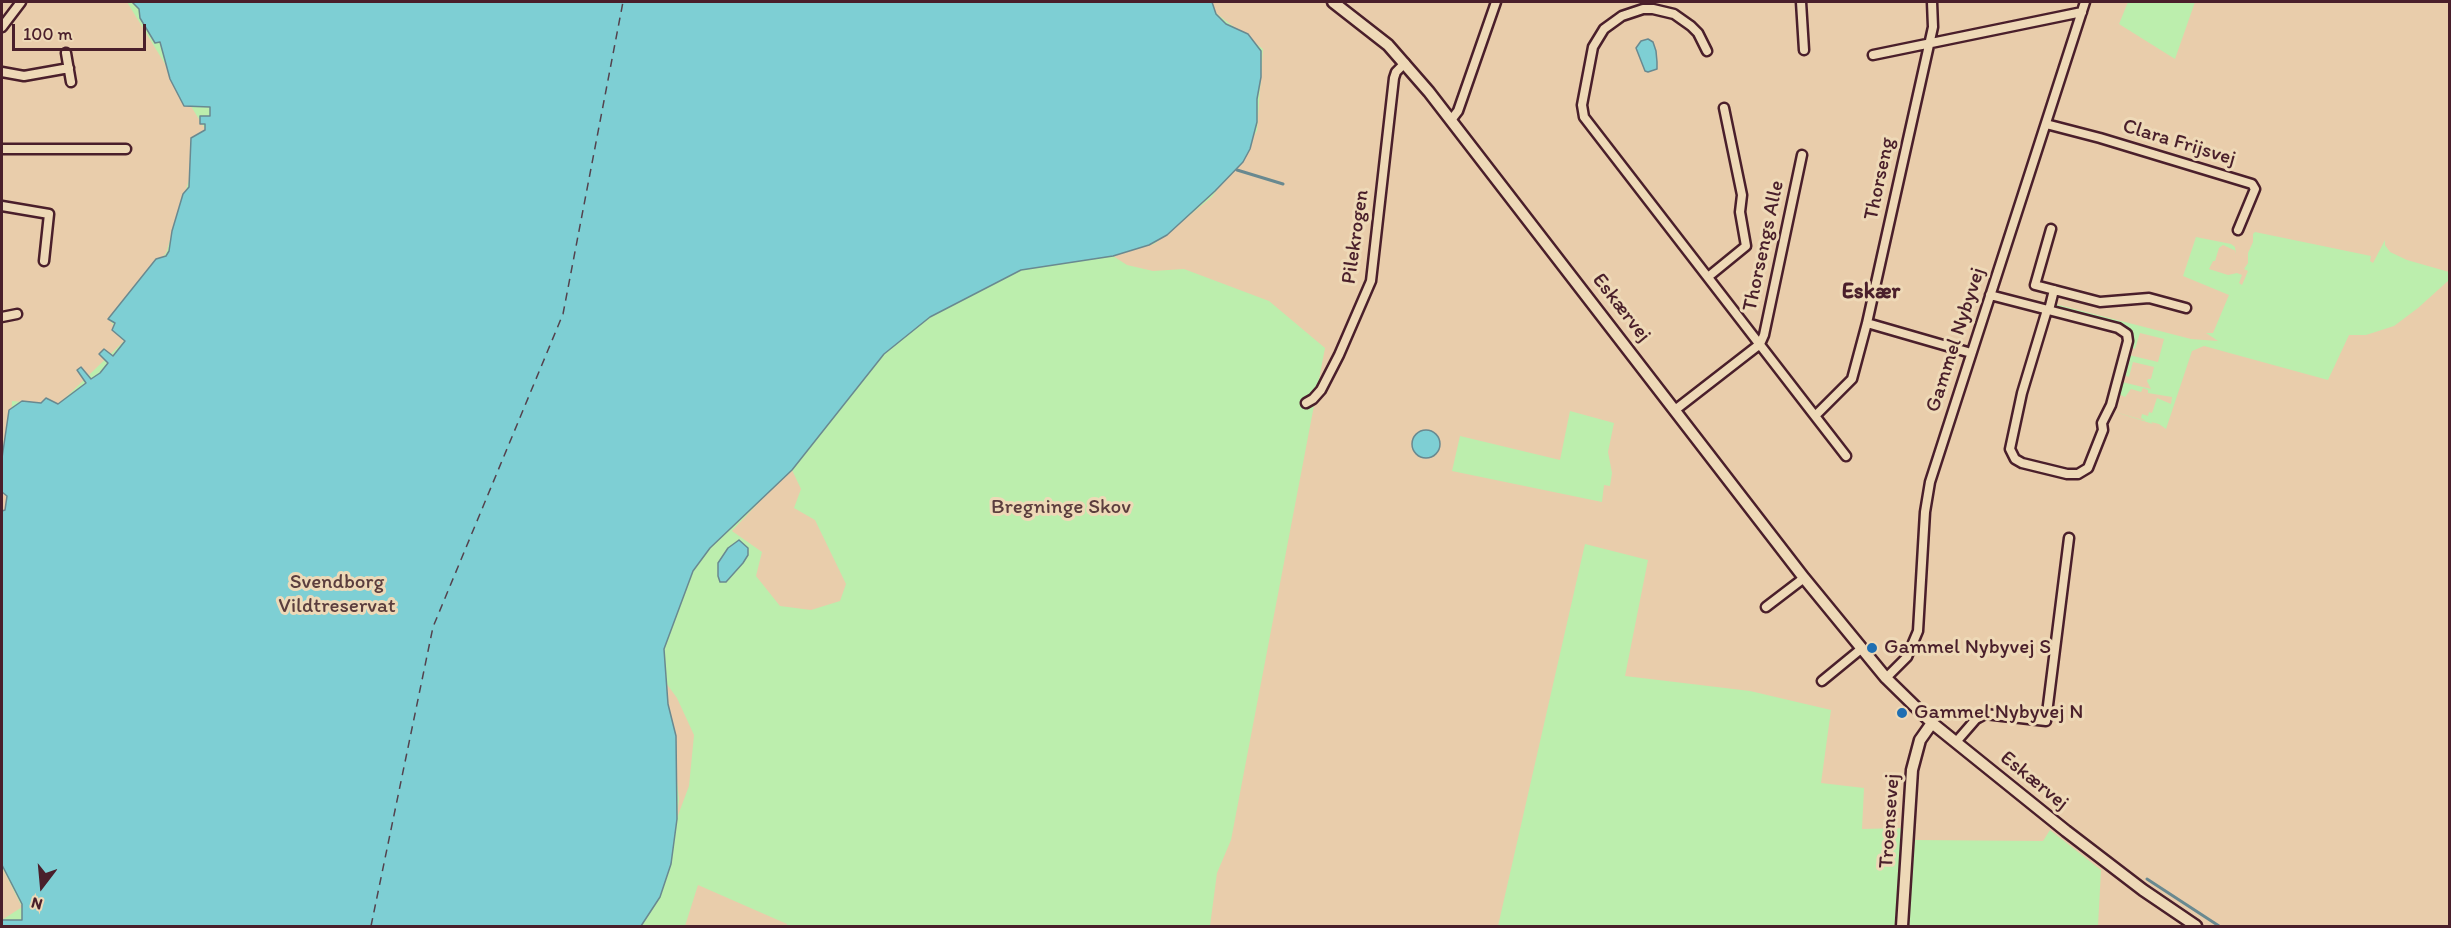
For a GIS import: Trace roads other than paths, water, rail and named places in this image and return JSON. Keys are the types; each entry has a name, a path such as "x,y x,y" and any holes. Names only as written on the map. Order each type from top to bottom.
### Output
{"street":[{"path":"2,27 21,2"},
{"name":"Eskærvej","path":"1333,2 1385,42 1405,63 1803,578 1886,678 1932,723 2104,862 2196,927"},
{"path":"1451,120 1458,111 1496,2"},
{"path":"1801,2 1804,50"},
{"name":"Thorseng","path":"1815,416 1852,379 1867,323 1933,27 1932,2"},
{"name":"Gammel Nybyvej","path":"1886,678 1907,657 1918,631 1926,497 2085,2"},
{"path":"1707,51 1698,33 1683,19 1643,5 1622,15 1604,28 1589,57 1582,105 1584,117 1846,456"},
{"path":"1873,55 2082,12"},
{"path":"66,53 71,82"},
{"name":"Pilekrogen","path":"1306,403 1321,390 1371,281 1394,78 1398,69 1405,63"},
{"path":"2,72 24,76 69,68"},
{"path":"1708,277 1746,246 1740,212 1742,195 1724,108"},
{"name":"Clara Frijsvej","path":"2046,124 2252,184 2255,189 2238,230"},
{"path":"2,148 59,153 126,149"},
{"name":"Thorsengs Alle","path":"1760,344 1802,155"},
{"path":"2,206 50,214 44,261"},
{"path":"2051,229 2035,285 2100,302 2149,298 2186,308"},
{"path":"1990,295 2048,310 2118,328 2128,336 2112,405 2102,423 2103,430 2088,468 2078,474 2067,474 2022,463 2015,459 2010,449 2022,393 2048,310 2054,290"},
{"path":"2,316 17,314"},
{"path":"1867,323 1971,354"},
{"path":"1675,410 1760,344"},
{"path":"1956,742 1976,719 1985,714 2046,721 2068,538"},
{"path":"1766,607 1803,578"},
{"path":"1822,681 1861,649"},
{"name":"Troensevej","path":"1902,927 1912,770 1920,740 1932,723"}],"water":[{"name":"Svendborg Vildtreservat","path":"132,2 1212,2 1216,14 1226,24 1248,34 1261,51 1261,77 1257,99 1257,122 1250,149 1243,162 1167,235 1149,245 1113,256 1021,270 930,317 884,354 792,470 710,548 693,571 664,649 668,704 676,736 677,819 671,864 660,897 641,926 2,926 2,920 22,920 22,904 2,865 2,511 5,510 7,496 2,492 2,458 9,410 22,401 41,403 46,398 58,404 86,383 77,370 81,367 91,379 108,363 99,354 104,349 113,356 125,341 112,330 115,323 108,319 156,259 166,256 169,251 172,231 183,194 189,187 191,138 205,130 205,124 200,124 200,116 210,116 210,107 184,106 170,79 160,42 155,43 140,18 139,9"},
{"path":"1648,39 1653,42 1656,51 1657,69 1648,72 1645,71 1636,48 1641,41"},
{"path":"1426,430 1436,434 1440,444 1436,454 1426,458 1416,454 1412,444 1416,434"},
{"path":"739,540 748,548 748,555 726,582 720,582 718,563 728,548"}],"waterway":[{"path":"1237,170 1283,184"},
{"path":"2147,879 2219,926"}],"place":[{"name":"Gammel Nybyvej S","path":"1872,648"},
{"name":"Gammel Nybyvej N","path":"1902,713"}],"district":[{"name":"Eskær","path":"1871,292"}],"park label":[{"name":"Bregninge Skov","path":"1061,508"}]}
